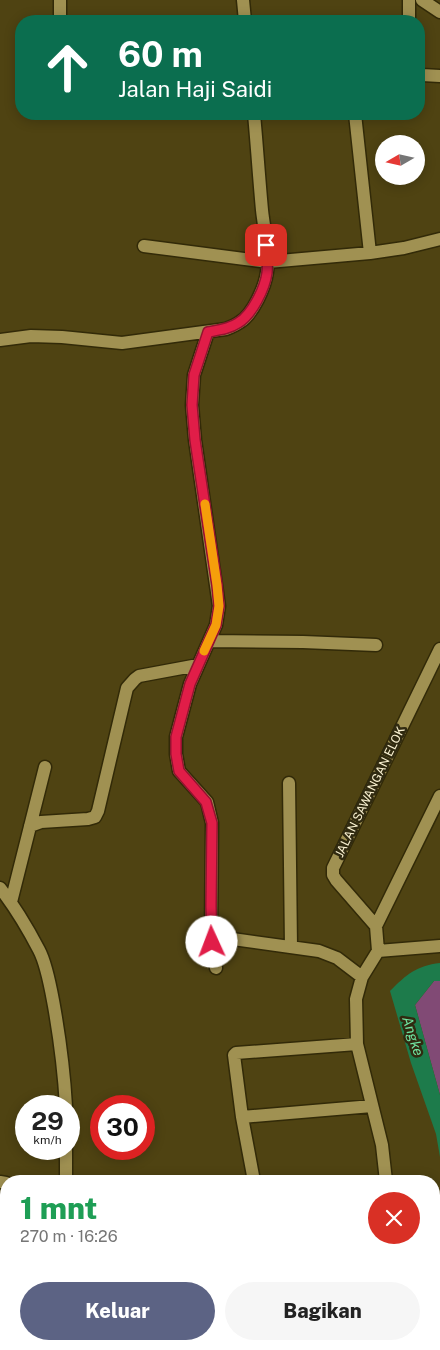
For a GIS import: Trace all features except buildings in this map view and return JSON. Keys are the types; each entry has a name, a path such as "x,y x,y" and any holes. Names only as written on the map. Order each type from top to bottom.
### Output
{"street":[{"path":"60,0 60,15"},
{"path":"243,0 244,15"},
{"path":"409,0 409,15"},
{"path":"422,0 440,12"},
{"path":"425,75 440,76"},
{"path":"0,340 31,336 122,343 226,329 248,316 264,286 268,262 254,120"},
{"path":"356,120 370,253"},
{"path":"144,246 268,262 370,253 404,248 440,239"},
{"path":"208,332 194,375 192,405 195,440 219,606 216,625 190,684 176,737 176,754 179,771 206,802 212,823 211,936 216,968"},
{"path":"209,641 376,645"},
{"name":"JALAN SAWANGAN ELOK","path":"376,926 336,880 333,875 333,868 440,649"},
{"path":"30,826 41,822 95,817 128,688 139,676 198,665"},
{"path":"11,902 46,767"},
{"path":"289,783 291,947"},
{"path":"385,1175 382,1145 358,1044 356,999 362,977 378,951 376,926 440,796"},
{"path":"0,888 11,902 40,952 51,989 63,1058 65,1095"},
{"path":"211,936 319,951 337,958 362,977"},
{"path":"378,951 440,946"},
{"path":"253,1175 242,1117 234,1057 236,1053 358,1044"},
{"path":"242,1117 372,1106"},
{"path":"66,1160 66,1175"}],"shaded area":[{"path":"434,981 440,981 440,1095 415,1005"}],"water":[{"name":"Angke","path":"440,963 440,981 434,981 415,1005 440,1095 440,1157 436,1134 411,1063 390,991 412,972 424,966"}],"slow traffic":[{"path":"204,651 216,625 219,606 205,504"}],"route":[{"path":"212,942 212,823 206,802 179,771 176,754 176,737 184,703 190,684 216,625 219,606 195,440 192,405 194,375 208,332 226,329 248,316 264,286 268,262 266,245"}]}
